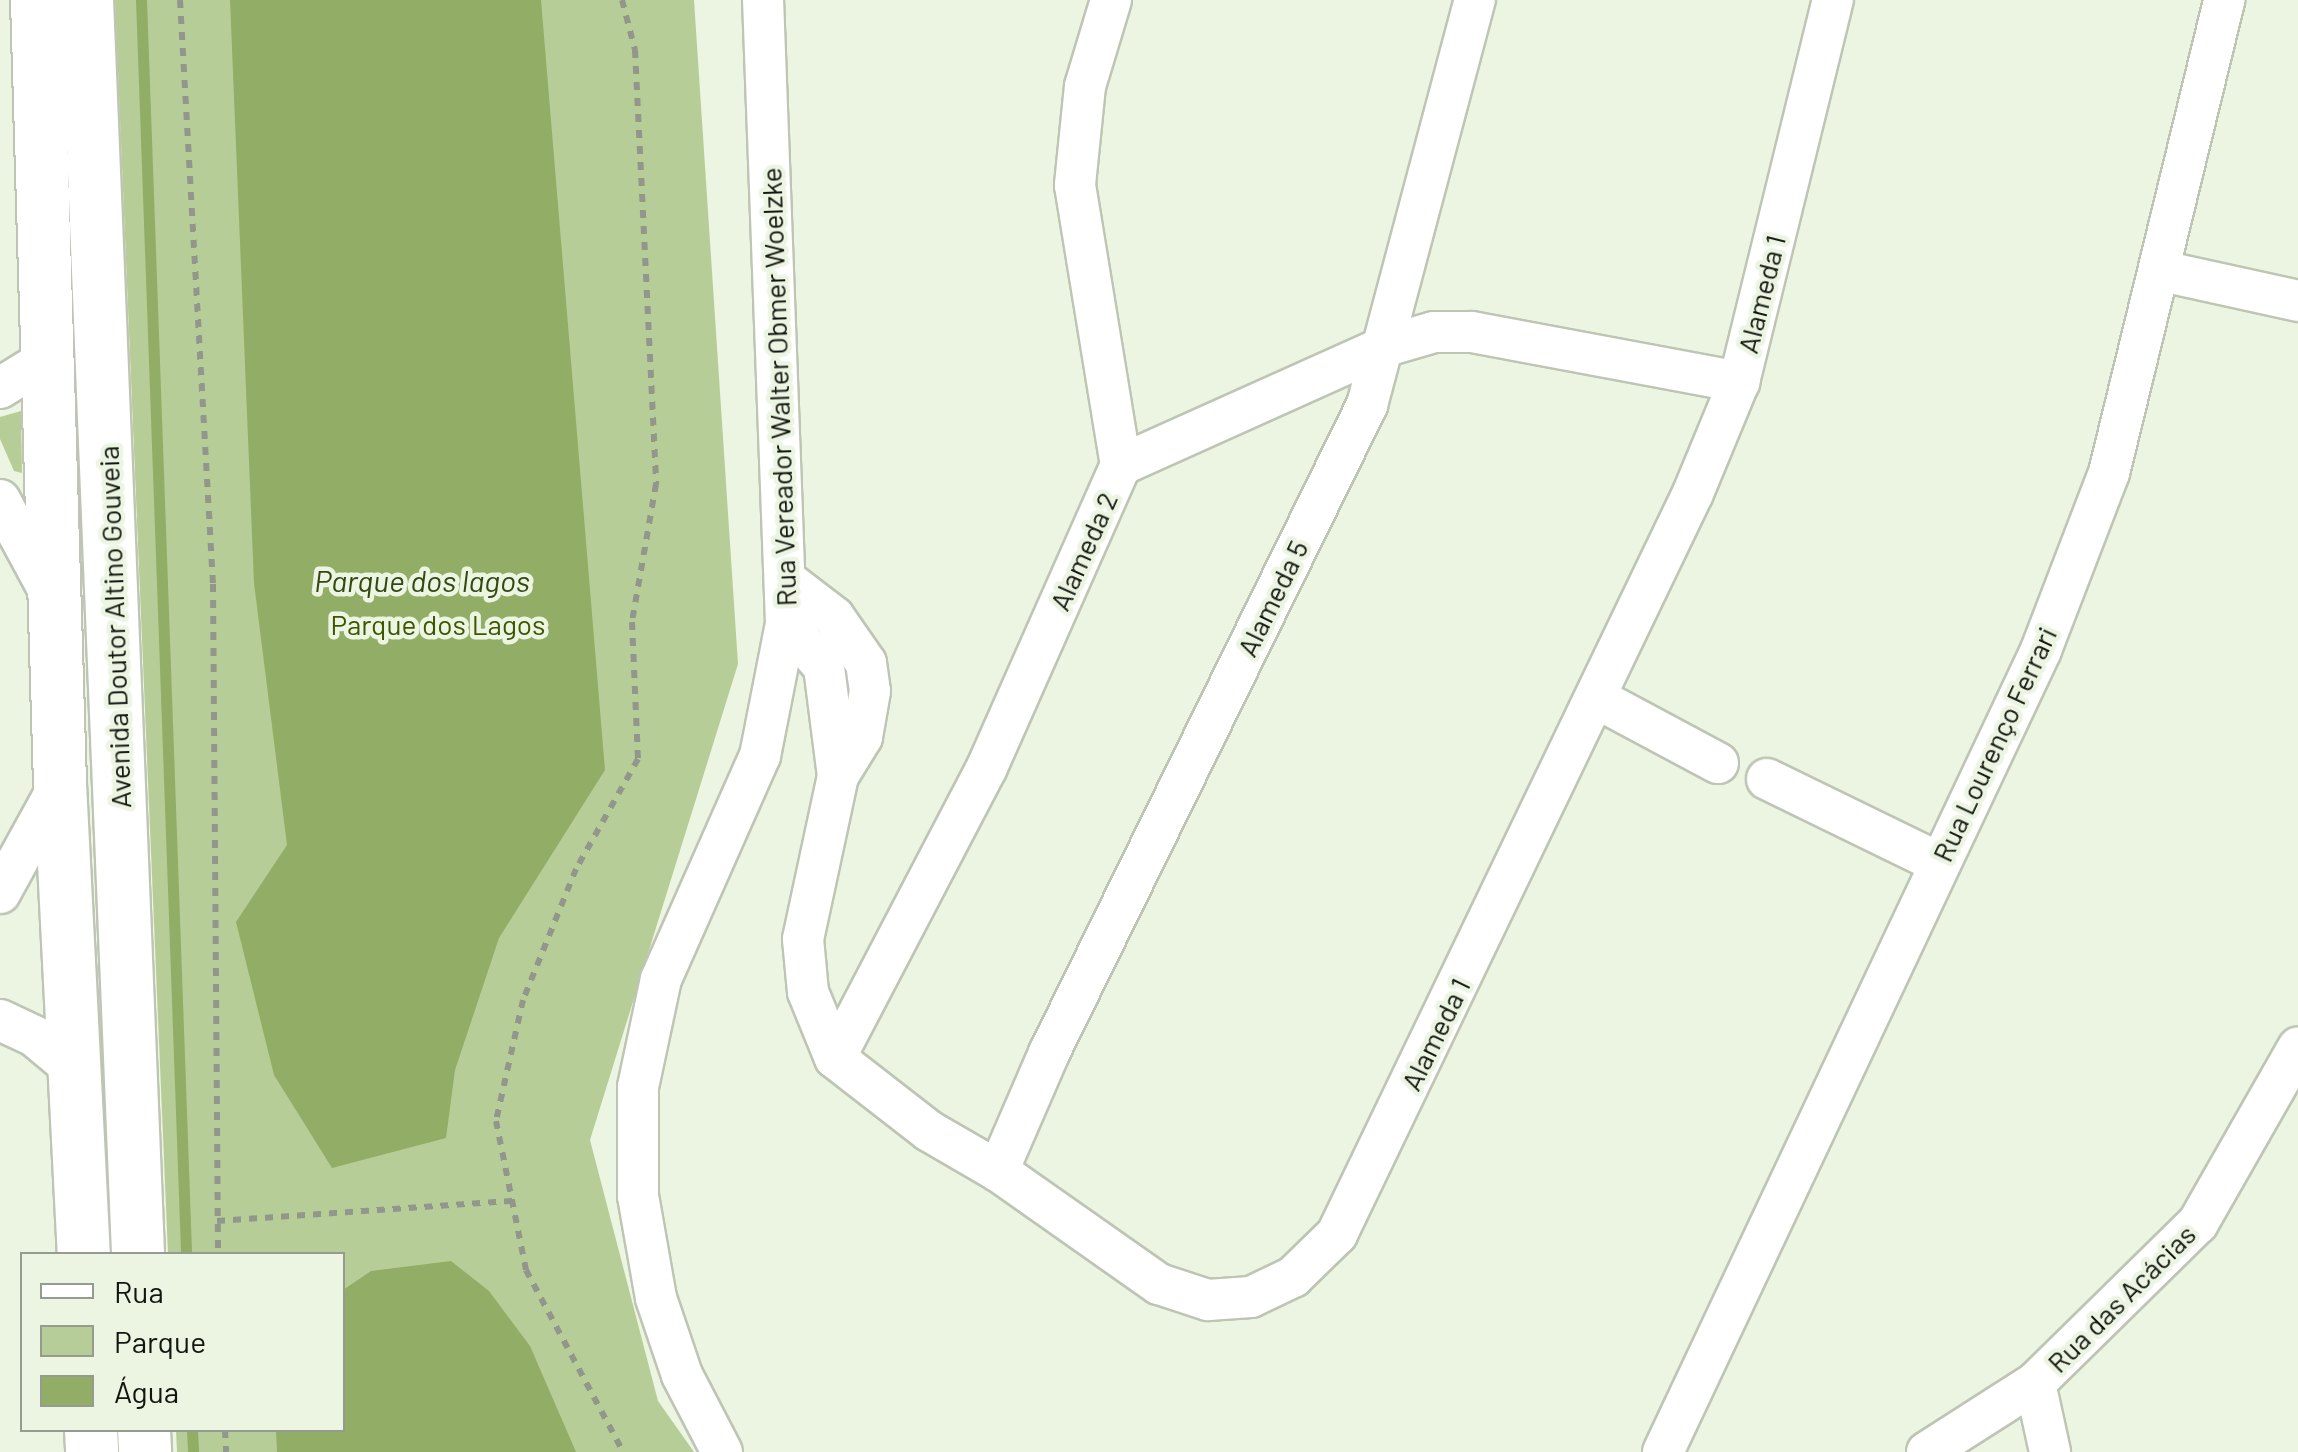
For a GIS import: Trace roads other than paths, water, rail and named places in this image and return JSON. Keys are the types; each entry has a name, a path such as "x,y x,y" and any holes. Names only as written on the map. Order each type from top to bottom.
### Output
{"main road":[{"name":"Avenida Doutor Altino Gouveia","path":"36,0 60,784 84,1252"},
{"name":"Avenida Doutor Altino Gouveia","path":"87,0 138,1252"}],"street":[{"name":"Rua Vereador Walter Obmer Woelzke","path":"722,1452 682,1375 656,1298 638,1196 638,1087 661,979 760,756 786,623 763,0"},
{"path":"1112,0 1085,86 1075,184 1121,465"},
{"name":"Alameda 5","path":"998,1171 1057,1037 1367,405 1386,346 1475,0"},
{"name":"Alameda 1","path":"786,623 824,666 838,776 803,939 808,992 835,1058 929,1131 998,1171 1159,1284 1208,1300 1251,1297 1318,1258 1337,1234 1598,699 1739,382 1832,0"},
{"name":"Rua Lourenço Ferrari","path":"1663,1452 2041,650 2109,473 2162,270 2224,0"},
{"path":"2162,270 2298,301"},
{"name":"Alameda 2","path":"835,1058 987,768 1121,465 1386,346 1434,332 1472,332 1739,382"},
{"path":"0,388 48,358"},
{"path":"0,500 54,600 113,603"},
{"name":"Alameda 1","path":"786,580 834,617 866,663 870,691 862,737 838,776"},
{"path":"1598,699 1718,763"},
{"path":"1767,778 1939,863"},
{"path":"0,893 60,784"},
{"path":"0,1020 34,1036 76,1071"},
{"name":"Rua das Acácias","path":"1927,1452 2035,1384 2198,1222 2298,1048"},
{"path":"2035,1384 2050,1452"}],"water":[{"name":"Parque dos lagos","path":"230,0 541,0 605,770 499,938 455,1070 446,1138 332,1168 274,1075 236,922 287,845 254,583"},
{"path":"451,1261 489,1291 530,1346 576,1452 277,1452 276,1432 345,1432 345,1289 371,1271"}],"waterway":[{"path":"141,0 186,1252"},
{"path":"192,1432 193,1452"}],"park label":[{"name":"Parque dos Lagos","path":"438,624"}]}
